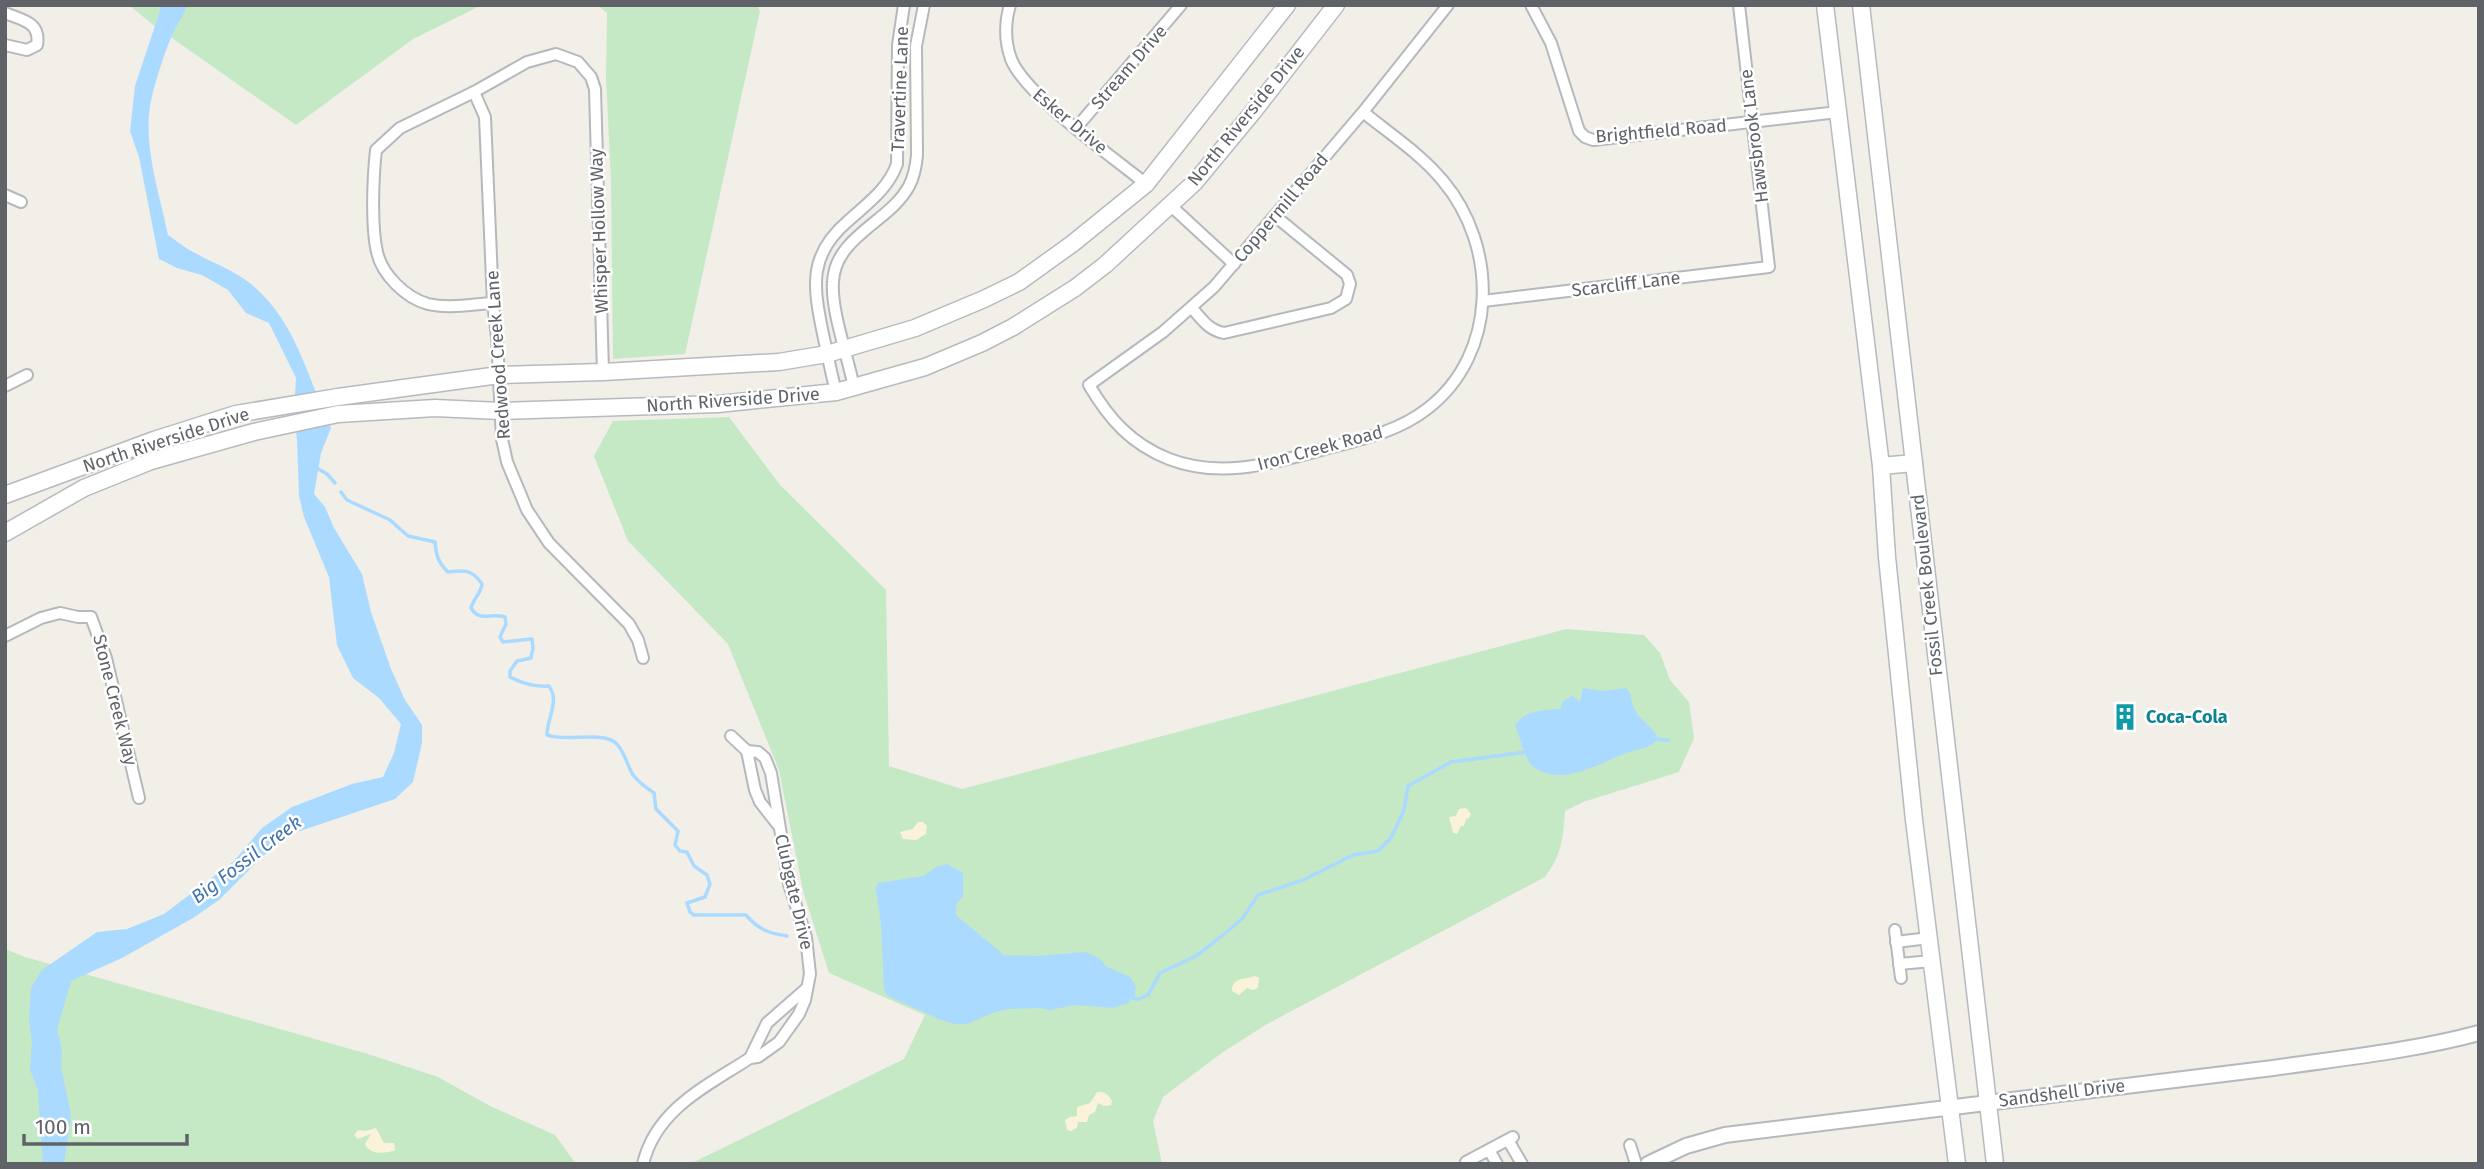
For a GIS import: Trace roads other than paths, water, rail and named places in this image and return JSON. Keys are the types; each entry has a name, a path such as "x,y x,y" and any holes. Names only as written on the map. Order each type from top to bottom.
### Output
{"main road":[{"name":"North Riverside Drive","path":"5,495 154,440 236,414 338,397 499,376 740,365 827,354 915,328 1018,282 1072,244 1146,184 1287,5"},
{"name":"Fossil Creek Boulevard","path":"1825,5 1881,466 1887,557 1911,793 1957,1164"},
{"name":"Fossil Creek Boulevard","path":"1861,5 1899,315 1995,1164"},
{"name":"North Riverside Drive","path":"5,533 117,473 151,461 270,429 338,414 435,408 500,411 718,404 836,392 925,366 982,343 1023,321 1105,265 1215,159 1329,8"},
{"path":"1146,184 1170,205"},
{"path":"1881,466 1914,463"}],"street":[{"name":"Travertine Lane","path":"836,392 815,297 815,276 821,252 839,228 884,189 897,164 898,45 904,5"},
{"name":"Travertine Lane","path":"854,388 833,295 833,279 838,260 853,241 897,201 908,187 915,169 916,46 924,5"},
{"name":"Esker Drive","path":"1010,5 1005,22 1011,59 1031,88 1146,184"},
{"name":"Stream Drive","path":"1077,127 1181,5"},
{"name":"Coppermill Road","path":"1089,385 1192,308 1234,264 1363,112 1448,5"},
{"name":"Brightfield Road","path":"1531,5 1551,43 1579,131 1592,140 1838,112"},
{"name":"Hawsbrook Lane","path":"1739,5 1769,267"},
{"path":"5,13 32,24 39,36 37,45 27,50 5,45"},
{"name":"Whisper Hollow Way","path":"474,92 527,62 556,54 578,62 591,78 595,89 603,372"},
{"path":"474,92 400,128 376,150 375,233 377,252 384,268 412,298 429,304 448,306 493,303"},
{"name":"Redwood Creek Lane","path":"474,92 485,117 493,303 502,439 507,463 527,510 549,543 629,624 638,640 643,658"},
{"name":"Iron Creek Road","path":"1089,385 1124,433 1156,454 1199,468 1230,469 1264,465 1388,431 1429,408 1459,373 1478,333 1483,301 1480,255 1471,225 1443,181 1421,158 1363,112"},
{"path":"5,195 22,202"},
{"path":"1170,205 1234,264"},
{"path":"1192,308 1205,324 1224,333 1331,308 1346,299 1350,284 1347,275 1275,216"},
{"name":"Scarcliff Lane","path":"1483,301 1769,267"},
{"path":"5,387 27,375"},
{"name":"Stone Creek Way","path":"5,636 41,618 60,613 78,617 89,615 98,632 139,798"},
{"name":"Clubgate Drive","path":"643,1164 655,1133 691,1094 779,1042 799,1014 810,974 809,949 793,898 778,825 775,786 768,765 758,752 747,751 731,736"},
{"path":"747,751 760,802 778,825"},
{"path":"1900,978 1895,936 1929,939"},
{"path":"1899,964 1932,961"},
{"path":"750,1058 767,1023 807,988"},
{"name":"Sandshell Drive","path":"1648,1164 1686,1146 1725,1135 2357,1056 2479,1033"},
{"path":"1466,1162 1510,1138 1522,1164"},
{"path":"1630,1145 1636,1164"},
{"path":"1489,1150 1497,1164"}],"water":[{"name":"Big Fossil Creek","path":"162,5 187,5 165,53 149,113 152,166 168,235 251,284 279,315 290,332 331,428 321,453 314,494 325,507 334,528 362,574 371,612 391,669 405,700 422,725 422,743 413,782 395,799 291,834 263,856 219,900 193,918 122,958 71,981 57,1029 62,1049 61,1067 71,1115 64,1164 43,1164 38,1090 30,1070 32,1042 29,1022 31,988 42,970 97,932 127,929 164,914 234,861 262,828 292,807 352,784 383,777 394,753 401,724 379,698 353,678 337,645 329,577 304,517 299,496 294,414 296,378 269,323 246,313 228,290 202,275 177,268 159,259 139,157 130,131 135,86"},
{"path":"1583,688 1603,691 1626,688 1636,713 1658,739 1648,746 1571,774 1558,775 1535,768 1525,755 1515,725 1529,714 1560,709 1563,701 1572,696 1580,702"},
{"path":"947,864 963,873 963,896 956,905 956,915 1004,955 1038,956 1085,952 1099,958 1107,967 1130,977 1136,987 1135,995 1128,1003 1113,1008 1075,1005 1050,1010 1009,1009 967,1024 954,1024 939,1019 888,996 884,990 881,924 876,888 878,883 924,876 936,867"}],"waterway":[{"path":"315,467 335,483"},
{"path":"341,492 347,500 390,520 408,536 435,542 438,558 448,572 463,571 475,576 482,584 471,608 478,615 505,617 506,624 500,637 503,642 532,639 531,658 517,661 510,671 510,677 520,682 549,686 553,704 547,735 562,738 607,738 620,747 633,775 654,793 656,809 678,831 675,845 680,851 687,852 694,866 707,875 710,884 705,897 687,903 690,912 694,915 746,915 764,930 787,936"},
{"path":"1656,739 1668,740"},
{"path":"1130,998 1139,999 1148,995 1160,973 1196,956 1218,939 1242,919 1258,895 1303,880 1353,855 1378,851 1391,838 1404,810 1408,786 1451,762 1526,752"}],"place":[{"name":"Coca-Cola","path":"2125,717"}]}
